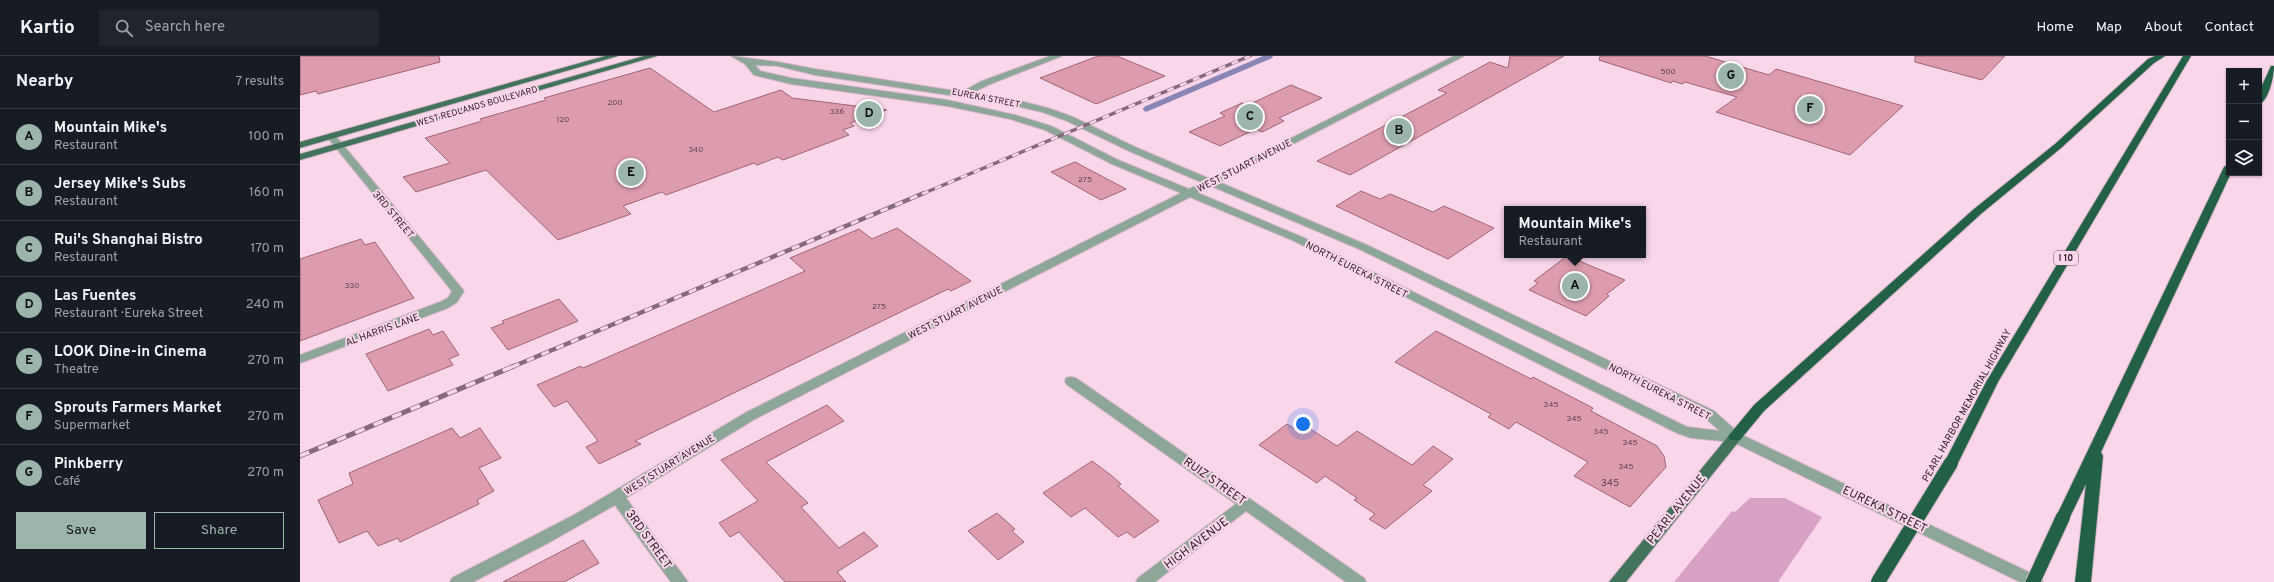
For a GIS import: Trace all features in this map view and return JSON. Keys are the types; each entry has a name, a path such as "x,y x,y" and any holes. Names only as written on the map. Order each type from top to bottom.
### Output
{"highway":[{"path":"1735,437 1759,408 1978,210 2058,146 2151,61 2161,56"},
{"name":"PEARL HARBOR MEMORIAL HIGHWAY","path":"1878,582 1951,463 1992,382 2187,56"},
{"path":"2262,94 2274,68"},
{"path":"2034,582 2063,517 2226,173"},
{"path":"2083,582 2097,447"}],"main road":[{"name":"WEST REDLANDS BOULEVARD","path":"300,145 614,56"},
{"name":"WEST REDLANDS BOULEVARD","path":"300,157 653,56"},
{"name":"PEARL AVENUE","path":"1617,582 1735,437"}],"street":[{"name":"EUREKA STREET","path":"735,56 748,62 778,64 815,72 966,94 1045,110 1070,119 1132,148 1211,181"},
{"path":"947,103 985,83 1058,56"},
{"name":"WEST STUART AVENUE","path":"458,582 531,546 750,416 1460,56"},
{"name":"EUREKA STREET","path":"748,62 757,73 791,81 947,103 1012,117 1048,128 1115,162 1189,193"},
{"name":"3RD STREET","path":"331,136 458,291"},
{"name":"NORTH EUREKA STREET","path":"1211,181 1363,247 1709,414 1735,437"},
{"name":"NORTH EUREKA STREET","path":"1189,193 1298,239 1682,430 1691,433 1735,437"},
{"name":"AL HARRIS LANE","path":"300,359 444,305 453,300 458,291"},
{"name":"RUIZ STREET","path":"1071,381 1358,582"},
{"name":"EUREKA STREET","path":"1735,437 2034,582"},
{"name":"3RD STREET","path":"617,496 680,582"},
{"name":"HIGH AVENUE","path":"1144,582 1247,503"}],"shaded area":[{"path":"1750,498 1785,498 1822,517 1778,582 1674,582 1732,511 1735,512"}],"building":[{"path":"300,56 439,56 440,62 318,94 316,91 300,95"},
{"path":"1098,56 1117,56 1165,76 1096,104 1040,78"},
{"path":"1510,56 1564,56 1350,175 1317,161 1447,93 1438,90 1490,62 1508,68"},
{"path":"1600,56 1705,56 1769,75 1776,69 1903,106 1850,155 1716,112 1737,97 1685,82 1682,84 1673,81 1671,83 1599,60"},
{"path":"1915,56 2005,56 1982,80 1915,62"},
{"path":"650,68 714,112 781,90 792,98 887,110 850,123 854,126 843,130 849,135 783,160 778,157 757,165 754,163 666,195 662,192 623,206 631,214 558,240 486,170 416,192 403,177 450,163 425,138 482,121 480,119 546,100 544,98"},
{"path":"1291,85 1322,98 1279,118 1284,121 1262,132 1256,129 1220,146 1189,132 1225,116 1220,113 1242,103 1248,105"},
{"path":"1075,162 1126,189 1101,200 1051,172"},
{"path":"1361,191 1380,199 1390,194 1433,212 1444,206 1494,228 1448,259 1336,206"},
{"path":"897,228 971,281 951,291 948,289 635,441 641,444 599,464 586,447 598,441 567,401 554,407 537,385 581,366 583,368 805,271 790,258 859,229 872,239"},
{"path":"361,239 365,245 375,242 414,298 300,341 300,259"},
{"path":"1564,258 1572,258 1625,280 1607,294 1609,296 1586,316 1529,290 1538,283 1534,281"},
{"path":"559,299 578,321 508,350 491,328 504,323 502,321"},
{"path":"429,329 433,335 443,331 459,355 449,359 453,365 388,391 366,354"},
{"path":"1436,331 1531,379 1533,377 1593,408 1591,411 1657,446 1664,456 1666,467 1630,507 1574,476 1588,462 1516,422 1509,429 1488,417 1491,414 1395,362"},
{"path":"827,405 844,421 766,462 808,503 801,507 839,548 864,532 878,546 837,572 846,582 785,582 739,532 730,537 719,523 758,501 721,460"},
{"path":"1287,424 1300,432 1307,427 1337,446 1357,431 1412,465 1433,446 1453,459 1423,485 1432,491 1385,529 1369,519 1375,514 1354,500 1357,498 1325,476 1317,483 1259,445"},
{"path":"452,428 460,438 480,428 501,458 479,468 494,491 477,500 479,504 400,542 398,538 378,546 367,531 339,543 318,500 353,484 349,473"},
{"path":"1092,461 1121,484 1118,486 1159,521 1134,538 1127,532 1118,537 1085,508 1071,517 1043,493"},
{"path":"997,513 1015,529 1012,531 1024,542 998,560 968,531"},
{"path":"583,540 599,563 564,582 503,582"}],"waterway":[{"path":"1146,109 1270,56"}],"railway":[{"path":"922,194 1250,56"},
{"path":"512,367 924,193"},
{"path":"300,456 514,366"}],"place":[{"name":"Pinkberry","path":"1731,76"},
{"name":"Sprouts Farmers Market","path":"1810,109"},
{"name":"Las Fuentes","path":"869,114"},
{"name":"Rui's Shanghai Bistro","path":"1250,117"},
{"name":"Jersey Mike's Subs","path":"1399,131"},
{"name":"LOOK Dine-in Cinema","path":"631,173"},
{"name":"Mountain Mike's","path":"1575,286"}]}
